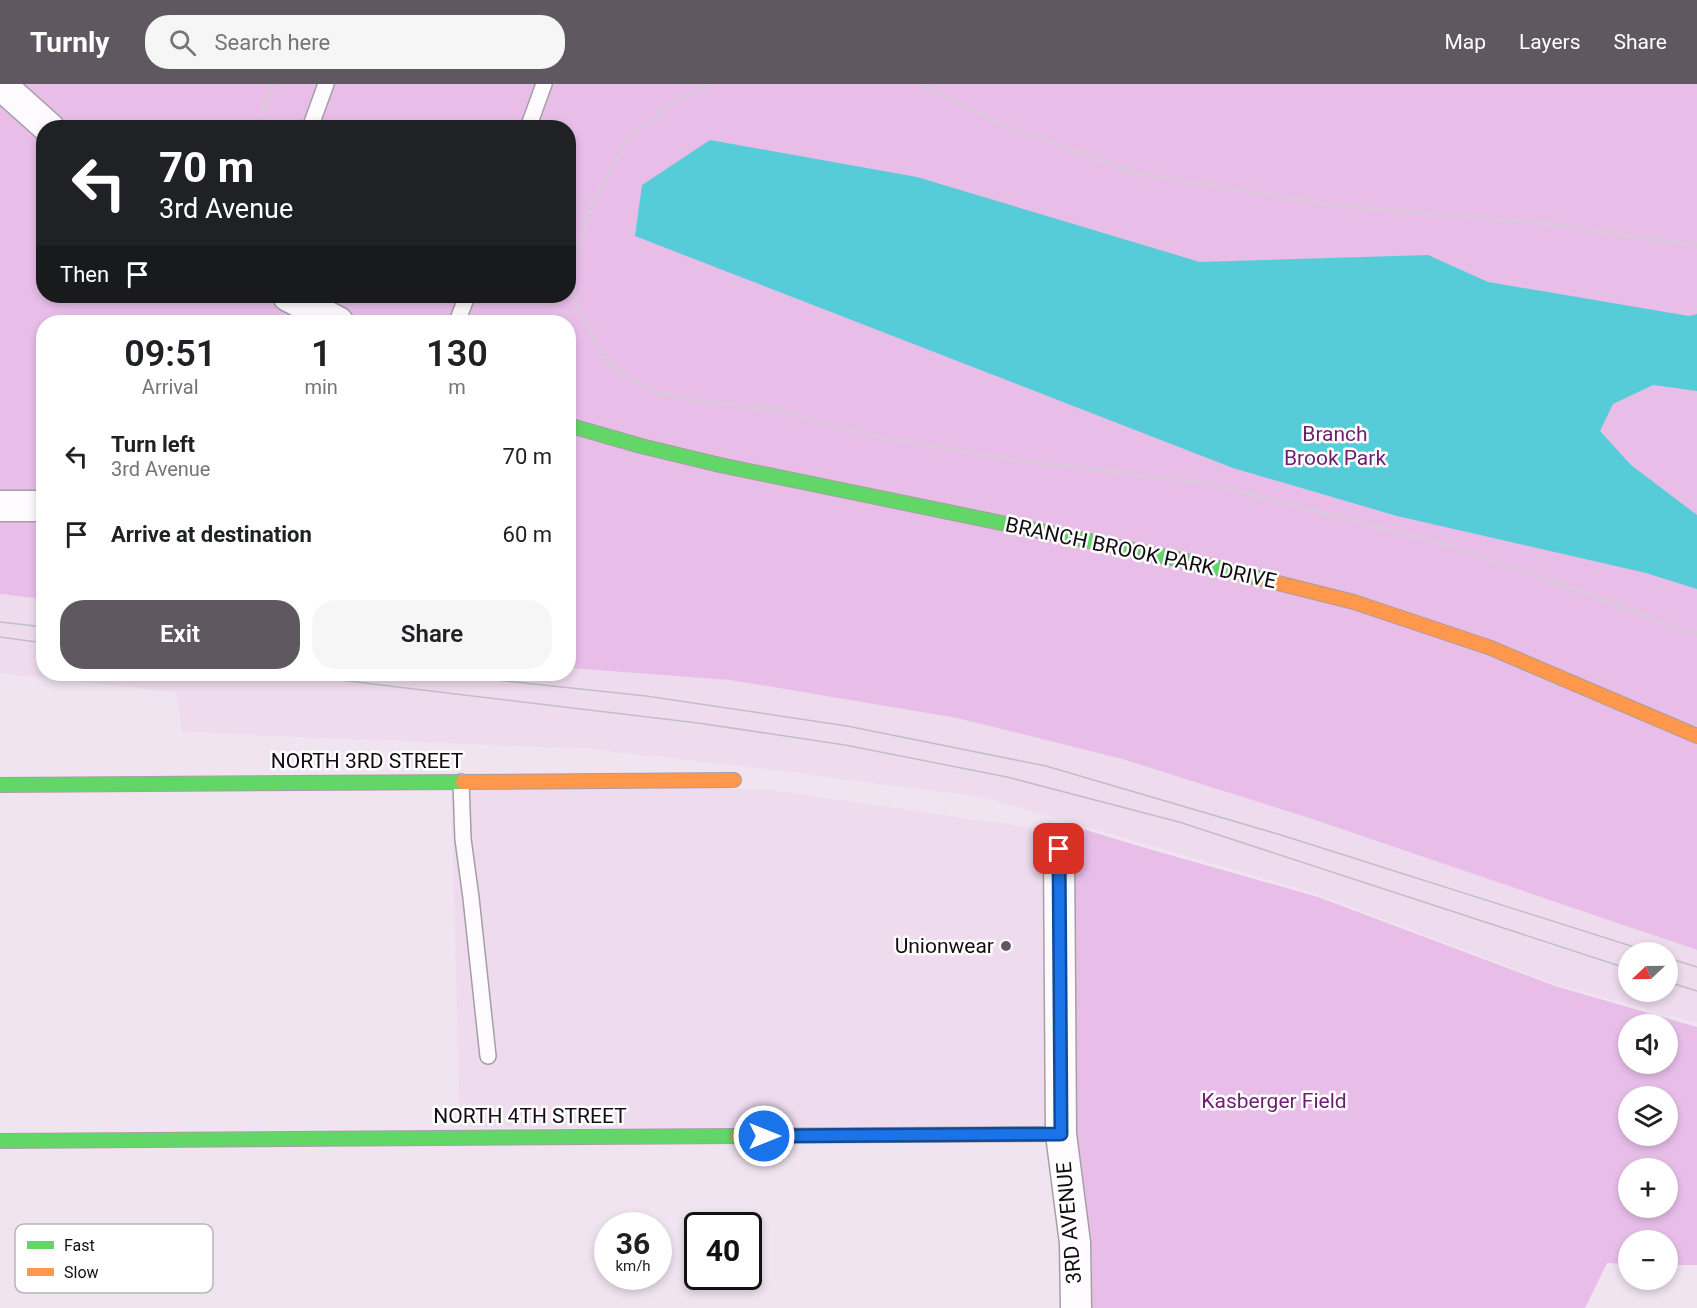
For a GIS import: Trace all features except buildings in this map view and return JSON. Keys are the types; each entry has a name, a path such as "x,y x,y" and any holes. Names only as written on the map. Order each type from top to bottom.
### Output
{"street":[{"path":"0,84 40,120"},
{"path":"302,303 325,315"},
{"name":"BRANCH BROOK PARK DRIVE","path":"576,427 720,465 1206,565 1354,602 1491,648 1697,736"},
{"path":"0,507 36,506"},
{"name":"NORTH 3RD STREET","path":"0,785 734,780"},
{"name":"3RD AVENUE","path":"1059,849 1061,1134 1075,1243 1076,1308"},
{"name":"NORTH 4TH STREET","path":"0,1141 1061,1134"}],"lane":[{"path":"313,120 326,84"},
{"path":"531,120 544,84"},
{"path":"461,782 463,839 488,1056"}],"path":[{"path":"260,120 273,84"},
{"path":"696,92 700,84"},
{"path":"576,255 591,206 627,141 668,105 710,84"},
{"path":"920,84 1000,124 1138,174 1333,205 1551,224 1697,246"},
{"path":"576,301 609,364 658,393 697,401 776,410 874,436 1014,460 1212,484 1458,548 1697,635"}],"shaded area":[{"path":"0,594 36,598 36,677 0,673"},
{"path":"576,669 729,680 957,718 1122,759 1309,818 1673,942 1618,942 1618,1001 1555,984 1314,893 982,797 592,749 182,732 176,692 74,681 576,681"},
{"path":"451,782 770,790 1048,830 1050,1134 460,1127"},
{"path":"1678,944 1697,950 1697,1023 1678,1018 1678,1014 1664,1014 1621,1002 1678,1002"}],"green space":[{"name":"Branch Brook Park","path":"0,84 1697,84 1697,950 1309,818 1122,759 957,718 730,680 576,669 576,315 36,315 36,598 0,594"},
{"name":"Kasberger Field","path":"1063,823 1318,897 1555,986 1652,1014 1618,1014 1618,1074 1678,1074 1678,1022 1697,1027 1697,1265 1678,1265 1678,1230 1618,1230 1618,1264 1607,1263 1585,1308 1091,1308 1092,1262 1066,1134 1068,1112"}],"water":[{"path":"710,140 917,177 1200,262 1428,255 1488,282 1689,316 1697,314 1697,391 1653,385 1613,404 1600,431 1631,465 1697,515 1697,589 1646,573 1397,516 1233,468 635,236 642,185"}],"tram line":[{"path":"0,622 36,626"},
{"path":"0,637 36,642"},
{"path":"348,681 698,723 845,745 1007,777 1179,822 1618,965"},
{"path":"506,681 646,696 847,726 1046,766 1281,835 1618,942"},
{"path":"1678,961 1697,967"},
{"path":"1678,985 1697,991"}],"traffic: fast":[{"path":"576,427 720,465 1206,565 1266,580"},
{"path":"0,785 463,782"},
{"path":"0,1141 738,1136"}],"traffic: slow":[{"path":"1266,580 1354,602 1491,648 1697,736"},
{"path":"463,782 734,780"},
{"path":"738,1136 1061,1134"}],"place":[{"name":"Unionwear","path":"1006,946"}],"route":[{"path":"764,1136 1061,1134 1059,849"}]}
